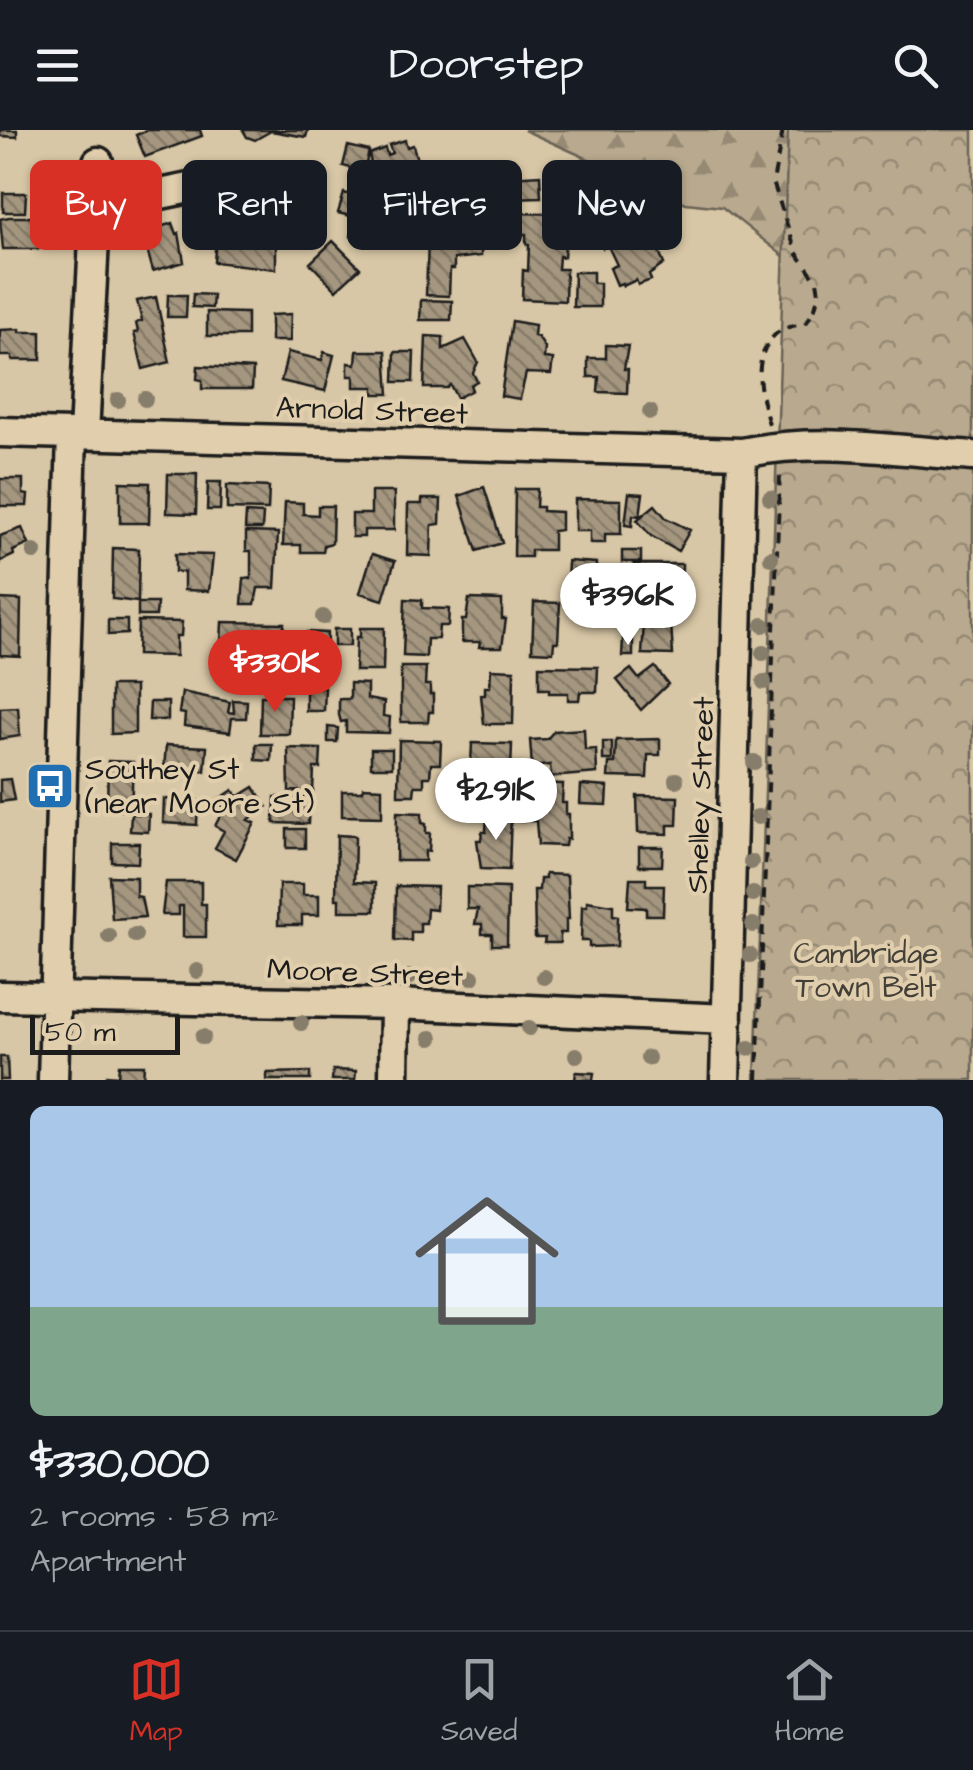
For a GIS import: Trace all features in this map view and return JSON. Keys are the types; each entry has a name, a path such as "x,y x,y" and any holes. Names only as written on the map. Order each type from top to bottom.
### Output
{"street":[{"path":"52,1080 78,434 93,250"},
{"name":"Arnold Street","path":"0,432 742,453 775,446 822,444 973,456"},
{"name":"Shelley Street","path":"725,1080 742,453"},
{"name":"Moore Street","path":"0,996 396,1004 727,1019"},
{"path":"394,1080 396,1004"}],"path":[{"path":"772,432 761,397 759,375 764,352 777,333 807,322 818,294 817,281 796,252 776,193 773,175 783,130"},
{"path":"757,1080 778,459"}],"green space":[{"path":"524,130 973,130 791,262 722,207 682,201 682,160 591,160"},
{"name":"Cambridge Town Belt","path":"788,130 973,130 973,1080 755,1080"}],"building":[{"path":"0,130 17,130 17,137 0,136"},
{"path":"148,130 200,130 202,136 145,157 136,135"},
{"path":"243,130 308,130 306,137 271,131 255,140"},
{"path":"405,140 407,147 413,145 417,160 370,160 369,154 385,148 387,155 392,153 389,145"},
{"path":"348,146 369,151 367,160 347,160 347,167 343,166"},
{"path":"540,175 541,197 522,198 522,176"},
{"path":"3,193 26,193 25,212 3,212"},
{"path":"344,193 347,194 347,215 338,213"},
{"path":"522,213 542,214 542,250 565,250 564,257 559,256 558,269 566,269 565,301 522,299 523,270 528,271 526,234 522,234"},
{"path":"30,217 30,249 3,249 0,219"},
{"path":"173,223 179,233 184,262 153,271 147,250 162,250 162,226"},
{"path":"333,241 360,268 336,290 310,263"},
{"path":"215,250 276,250 276,269 214,262"},
{"path":"428,250 481,250 481,256 454,259 449,296 426,295"},
{"path":"610,250 658,250 664,264 649,275 651,280 638,285 636,280 623,286 617,285 610,268 617,265"},
{"path":"574,272 593,272 593,283 600,283 600,307 573,307"},
{"path":"193,294 213,295 212,308 192,307"},
{"path":"168,295 187,295 186,317 167,317"},
{"path":"156,297 170,362 143,369 134,333 138,332 136,323 142,321 137,301"},
{"path":"421,300 452,301 451,320 420,320"},
{"path":"207,312 247,313 247,336 207,336"},
{"path":"291,314 290,341 271,341 271,315"},
{"path":"512,321 535,325 534,336 545,348 544,358 553,359 551,374 526,373 520,399 501,396"},
{"path":"0,330 41,332 41,360 0,356"},
{"path":"426,336 443,337 443,349 465,339 478,362 473,373 477,381 470,385 472,390 457,398 450,385 424,388"},
{"path":"606,345 628,346 624,369 628,369 627,393 598,392 599,377 588,377 588,358 606,358"},
{"path":"357,351 386,351 389,394 374,394 374,387 354,387 354,376 348,376 348,363 356,364"},
{"path":"288,352 322,360 324,352 334,355 325,391 281,381"},
{"path":"395,352 414,352 413,382 394,382"},
{"path":"198,366 253,369 252,389 202,389 202,380 197,379"},
{"path":"168,474 197,474 196,514 167,513"},
{"path":"0,479 23,479 27,506 0,506"},
{"path":"120,482 150,483 149,523 120,523"},
{"path":"208,482 221,482 220,510 207,510"},
{"path":"227,485 269,487 268,510 227,509"},
{"path":"484,487 502,543 477,551 459,496"},
{"path":"515,489 537,489 536,507 561,512 561,530 553,531 553,550 531,550 531,557 514,557"},
{"path":"371,492 394,492 394,530 364,530 364,537 352,537 352,514 371,514"},
{"path":"629,493 643,494 640,516 633,515 632,526 625,525"},
{"path":"422,499 441,499 440,524 432,525 431,556 407,555 408,504 422,504"},
{"path":"575,499 621,500 621,534 605,534 605,543 590,543 590,531 575,531"},
{"path":"285,502 303,503 303,514 318,515 318,506 333,506 332,543 324,545 323,552 301,552 301,545 283,545"},
{"path":"655,505 666,518 690,530 678,551 651,536 637,520"},
{"path":"246,513 263,514 262,529 245,529"},
{"path":"22,528 29,544 13,551 14,555 1,561 0,566 0,536"},
{"path":"246,532 278,533 275,588 258,588 255,604 242,604 244,578 251,579"},
{"path":"113,548 139,549 138,602 112,599"},
{"path":"622,551 641,551 641,562 622,562"},
{"path":"175,554 213,555 209,591 184,590 184,572 175,572"},
{"path":"372,554 395,561 383,600 360,593"},
{"path":"568,561 596,563 596,586 567,586"},
{"path":"634,564 682,564 681,596 639,596 639,584 633,583"},
{"path":"0,599 21,600 20,656 0,655"},
{"path":"405,599 422,600 422,608 449,609 448,626 439,626 438,639 427,639 426,657 403,656"},
{"path":"469,599 502,600 502,619 506,619 502,647 462,642 462,620 466,620"},
{"path":"534,602 560,603 558,642 554,642 553,652 532,651"},
{"path":"138,603 157,603 156,616 138,616"},
{"path":"108,620 127,620 127,634 108,635"},
{"path":"138,621 182,622 181,636 176,636 176,656 137,655"},
{"path":"222,622 284,623 283,645 262,645 262,655 247,655 247,644 221,643"},
{"path":"644,622 671,623 673,655 642,654"},
{"path":"360,628 384,628 383,671 355,671"},
{"path":"334,629 350,629 350,646 334,646"},
{"path":"307,632 327,633 326,655 307,655"},
{"path":"623,639 633,639 633,656 622,656"},
{"path":"539,666 598,667 597,692 580,692 579,700 568,700 568,693 539,689"},
{"path":"401,667 426,667 425,685 430,685 433,694 433,712 429,712 428,722 401,722"},
{"path":"655,667 668,684 641,710 617,680 631,669 639,679"},
{"path":"491,669 514,670 513,724 484,724 481,695 485,695 485,687 490,687"},
{"path":"350,683 367,684 367,699 384,702 383,716 390,717 389,733 346,732 346,721 341,722 339,715 339,699 350,699"},
{"path":"111,686 135,686 135,733 111,734"},
{"path":"306,688 325,688 324,711 306,711"},
{"path":"182,692 230,702 228,712 234,713 233,700 247,701 246,718 232,718 230,732 184,726 185,714 179,713"},
{"path":"261,696 290,696 289,734 260,734"},
{"path":"150,702 168,702 168,720 149,720"},
{"path":"18,707 20,736 0,739 0,708"},
{"path":"328,727 338,728 337,742 328,742"},
{"path":"584,729 585,750 596,749 597,773 551,777 550,765 532,767 530,740 547,739 554,731"},
{"path":"660,739 660,755 648,755 647,778 608,777 609,763 615,763 616,740"},
{"path":"399,740 441,741 440,764 431,764 430,777 424,777 424,786 415,786 414,795 398,795"},
{"path":"603,742 612,742 612,760 603,760"},
{"path":"472,743 512,744 510,799 494,798 494,789 485,789 485,779 480,779 481,764 471,764"},
{"path":"256,744 272,744 271,761 256,760"},
{"path":"166,745 207,747 205,771 164,769"},
{"path":"288,748 321,749 320,768 314,768 313,792 289,791"},
{"path":"371,749 392,749 392,767 371,767"},
{"path":"108,761 133,762 131,811 107,810"},
{"path":"10,779 14,800 0,802 0,780"},
{"path":"533,783 563,784 562,803 566,803 569,814 569,839 565,846 538,845 536,821 516,821 517,798 533,799"},
{"path":"581,785 608,787 607,805 580,804"},
{"path":"254,787 267,807 248,820 255,823 236,859 215,848 224,831 215,826 224,809 218,800 233,790 238,797"},
{"path":"363,787 382,788 382,817 342,816 342,791 363,791"},
{"path":"637,796 678,797 677,825 668,825 668,834 638,833"},
{"path":"275,797 309,798 308,824 274,823"},
{"path":"164,799 198,801 197,825 163,823"},
{"path":"397,812 422,813 426,833 430,833 425,861 396,861"},
{"path":"131,814 149,814 148,832 130,831"},
{"path":"487,814 511,814 509,870 481,869 477,840 486,832"},
{"path":"287,829 305,829 305,848 287,848"},
{"path":"337,835 355,836 354,882 375,883 375,911 339,911"},
{"path":"112,843 139,843 138,863 112,862"},
{"path":"639,847 663,847 662,866 639,866"},
{"path":"545,874 567,875 569,919 566,933 560,933 560,943 544,943 545,938 535,938 534,890 539,890"},
{"path":"109,876 136,877 136,896 141,897 145,917 112,919"},
{"path":"630,878 646,878 646,885 664,885 663,915 646,915 646,908 628,907"},
{"path":"166,882 201,882 206,937 183,937 183,906 179,906 179,915 162,915"},
{"path":"279,884 303,884 303,895 319,895 319,915 302,915 302,925 278,925"},
{"path":"396,886 437,887 436,910 427,909 426,923 420,923 420,932 411,932 411,941 395,940"},
{"path":"467,887 508,888 507,945 492,945 492,934 482,934 482,924 475,924 478,909 467,909"},
{"path":"587,901 613,905 613,915 618,916 617,946 589,947 589,941 581,941 582,906 587,906"},
{"path":"0,1057 7,1057 8,1080 0,1080"},
{"path":"119,1065 144,1065 143,1080 107,1080 107,1075 118,1076"},
{"path":"333,1070 356,1071 355,1080 332,1080"},
{"path":"310,1072 310,1080 267,1080 267,1073"},
{"path":"576,1072 594,1073 593,1080 575,1080"}],"place":[{"name":"Southey St (near Moore St)","path":"50,786"}]}
